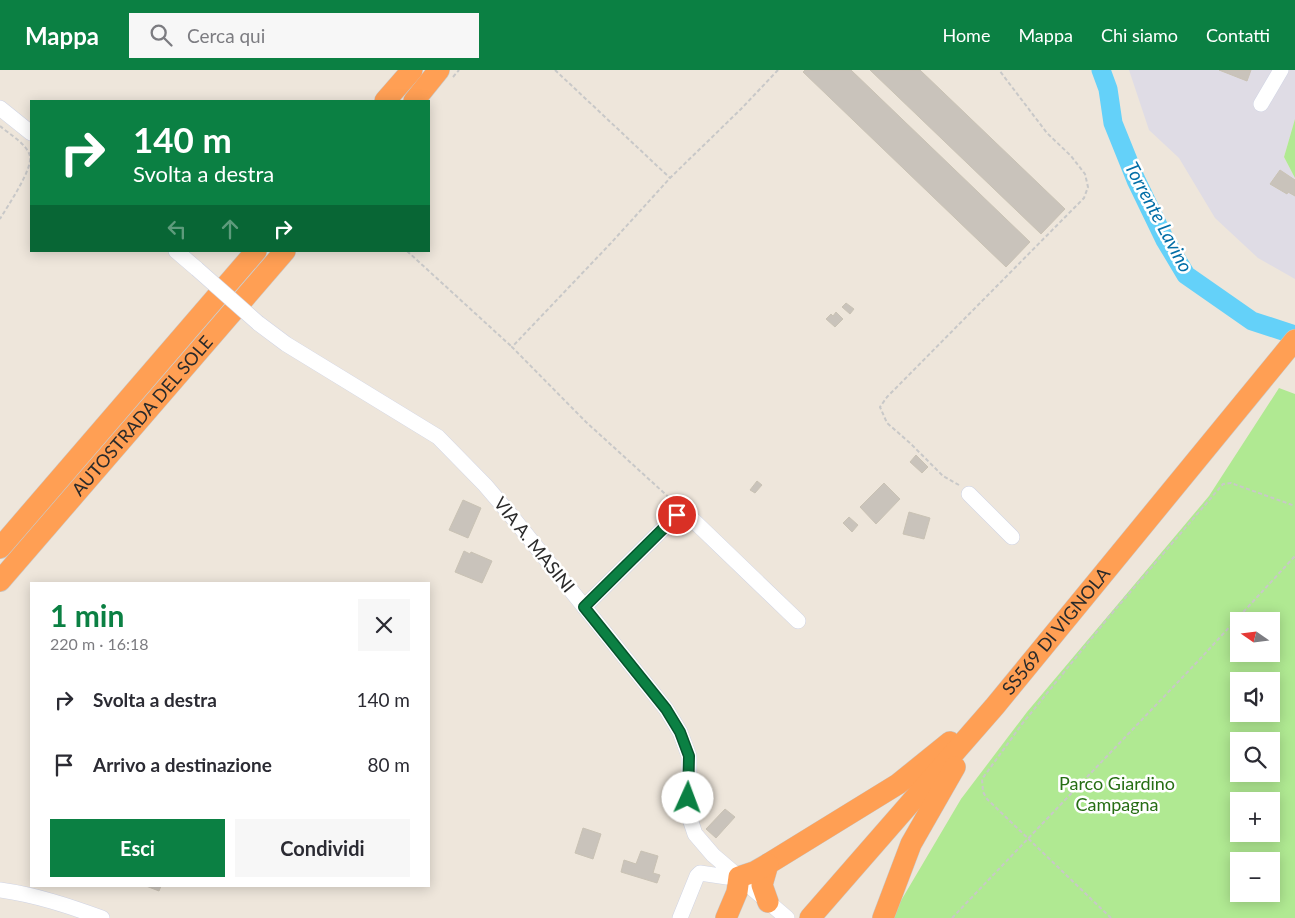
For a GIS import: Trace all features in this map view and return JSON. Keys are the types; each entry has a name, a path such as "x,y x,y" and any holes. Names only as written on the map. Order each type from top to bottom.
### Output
{"highway":[{"path":"386,100 412,70"},
{"path":"415,100 439,70"},
{"name":"AUTOSTRADA DEL SOLE","path":"0,548 255,252"},
{"name":"AUTOSTRADA DEL SOLE","path":"0,581 284,252"},
{"name":"SS569 DI VIGNOLA","path":"812,915 996,706 1295,340"},
{"path":"728,912 738,892 737,875 748,874 768,864 898,784 996,706"},
{"path":"883,918 911,844 951,772 996,706"},
{"path":"768,864 762,885 768,902"},
{"path":"728,912 743,900 753,898 768,902"}],"street":[{"path":"1261,104 1281,70"},
{"path":"0,108 30,132"},
{"name":"VIA A. MASINI","path":"177,252 286,344 438,437 485,485 666,709 680,732 689,756 689,816 695,834 713,854 786,918"},
{"path":"969,494 1012,537"},
{"path":"584,607 677,515 684,514 692,519 798,622"},
{"path":"680,918 697,876 700,873 727,877 737,875"},
{"path":"0,890 27,894 102,918"}],"path":[{"path":"555,70 670,178"},
{"path":"512,347 611,244 670,178 778,70"},
{"path":"969,494 965,489 943,476 887,423 880,407 887,397 1084,198 1088,187 1085,174 1071,156 1047,133 999,70"},
{"path":"0,126 25,148 30,157 29,168 0,219"},
{"path":"408,252 512,347 586,422 674,502 677,515"},
{"path":"1112,918 987,799 983,792 982,782 985,775 1022,724 1108,618 1223,484 1231,483 1295,506"},
{"path":"952,918 1200,659 1295,556"}],"shaded area":[{"path":"1129,70 1295,70 1295,119 1284,157 1295,178 1295,279 1258,258 1215,218 1179,158 1149,130"}],"green space":[{"path":"1295,119 1295,178 1284,157"},
{"name":"Parco Giardino Campagna","path":"1279,388 1295,394 1295,918 893,918 899,904 961,799 1027,712 1209,496"}],"building":[{"path":"805,70 851,70 1030,242 1006,267 803,72"},
{"path":"870,70 920,70 1065,209 1041,234"},
{"path":"1219,70 1251,70 1247,81"},
{"path":"1280,170 1295,180 1295,196 1288,192 1287,194 1270,184"},
{"path":"846,303 854,309 850,314 842,307"},
{"path":"836,312 843,319 835,327 826,319 831,314 833,316"},
{"path":"916,455 928,467 922,473 910,462"},
{"path":"757,481 762,485 755,493 750,490"},
{"path":"884,483 900,499 876,524 860,507"},
{"path":"463,500 481,508 468,538 449,530"},
{"path":"909,512 930,518 924,539 903,534"},
{"path":"849,517 858,525 852,532 843,523"},
{"path":"464,551 492,561 482,583 455,572"},
{"path":"725,809 735,817 716,838 706,829"},
{"path":"583,828 601,834 593,859 575,853"},
{"path":"641,851 658,856 653,873 660,875 657,883 621,872 624,860 636,864"},
{"path":"149,887 161,887 159,891"}],"waterway":[{"name":"Torrente Lavino","path":"1101,70 1108,89 1113,123 1136,180 1165,240 1186,275 1252,321 1295,335"}],"route":[{"path":"677,515 584,607 666,709 680,732 689,756 688,798"}]}
